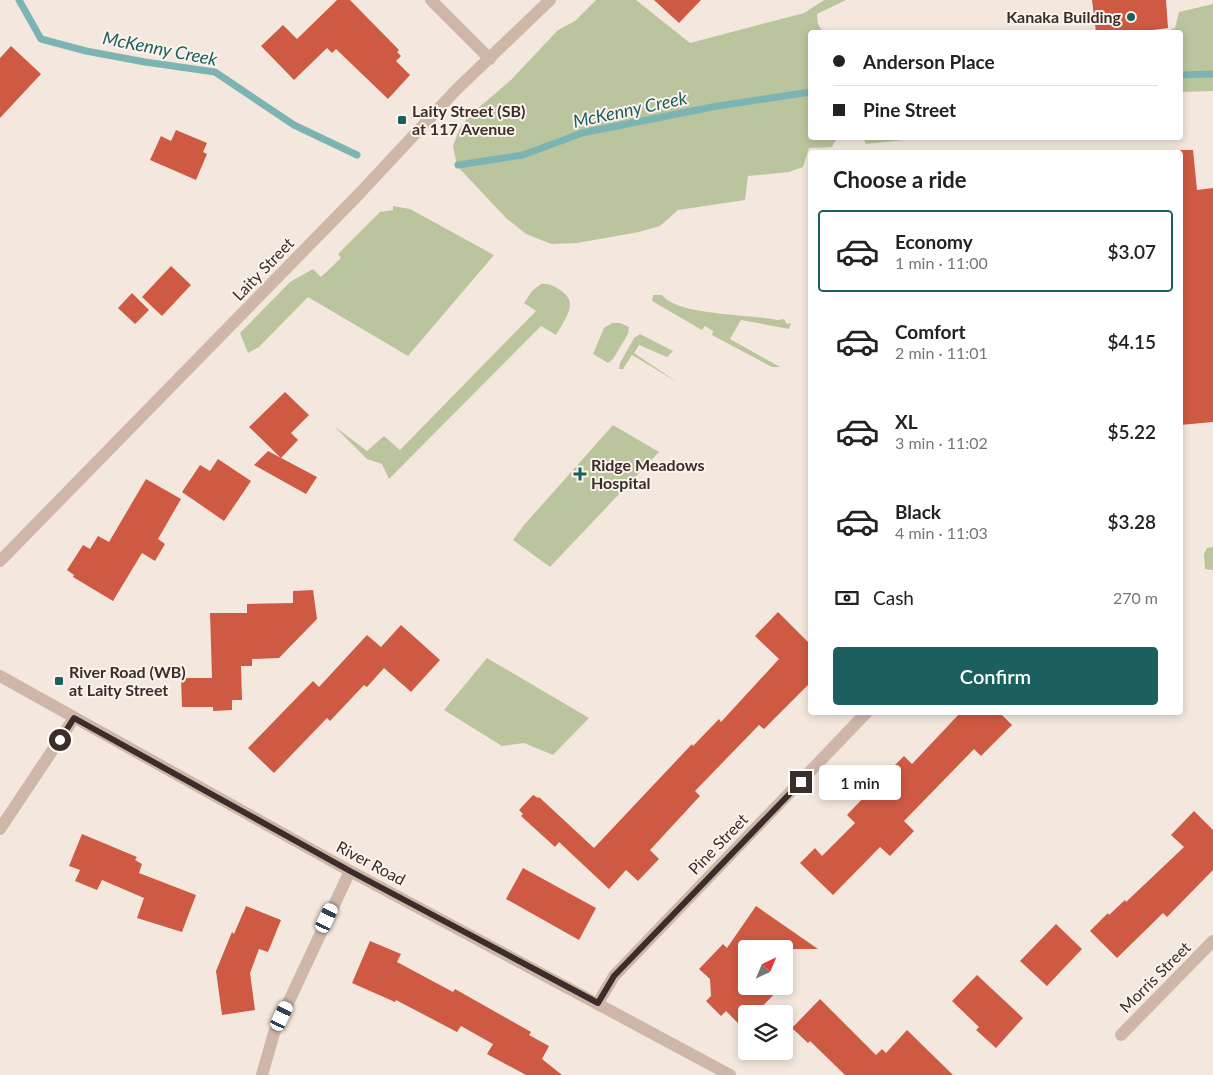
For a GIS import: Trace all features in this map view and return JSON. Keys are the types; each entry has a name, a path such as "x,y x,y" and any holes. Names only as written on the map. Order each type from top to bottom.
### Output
{"street":[{"path":"430,0 490,59"},
{"name":"Laity Street","path":"0,562 360,194 456,90 550,0"},
{"name":"River Road","path":"0,676 350,871 730,1075"},
{"name":"Pine Street","path":"598,1003 614,976 864,715"},
{"path":"0,829 74,718"},
{"path":"262,1075 274,1033 350,871"},
{"name":"Morris Street","path":"1121,1035 1213,941"}],"green space":[{"path":"596,0 636,0 690,43 804,13 824,0 846,0 817,14 818,24 822,30 808,30 808,140 836,140 832,147 809,148 803,167 789,172 748,176 745,200 678,210 660,226 639,232 577,243 551,244 526,234 506,218 457,166 453,146 459,130 469,116 511,80 558,30 575,21"},
{"path":"1213,4 1213,91 1183,92 1183,30 1170,30 1175,28 1179,12"},
{"path":"864,140 905,140 866,144"},
{"path":"393,206 410,209 494,255 408,356 308,297 259,347 248,353 240,333 290,282 313,269 321,277 341,258 338,254 380,212 393,210"},
{"path":"541,284 549,284 555,287 566,295 569,300 569,311 556,335 541,326 389,479 382,464 367,459 334,426 367,451 384,436 400,450 536,311 524,303 532,291"},
{"path":"653,295 662,295 670,302 698,311 778,320 784,319 787,324 791,323 789,329 741,320 730,339 780,367 772,367 712,335 713,331 705,326 702,330 652,301"},
{"path":"612,323 620,323 629,327 628,334 613,359 608,363 593,354 604,328"},
{"path":"640,334 673,351 667,357 639,345 634,353 677,382 632,355 623,369 619,369 620,363 634,338"},
{"path":"613,425 659,452 550,567 513,540 524,525"},
{"path":"1213,547 1213,570 1205,569 1204,554 1207,548"},
{"path":"487,658 589,718 553,755 524,743 502,746 444,710"}],"building":[{"path":"337,0 350,0 399,50 397,52 401,56 396,61 410,75 388,99 336,49 332,53 327,48 294,80 261,46 283,25 297,39"},
{"path":"654,0 701,0 679,23"},
{"name":"Kanaka Building","path":"1092,0 1166,0 1168,28 1153,30 1096,30"},
{"path":"11,46 41,74 0,118 0,58"},
{"path":"176,130 207,143 203,152 207,154 196,180 150,160 161,136 171,141"},
{"path":"1183,150 1193,150 1197,190 1213,188 1213,422 1183,425"},
{"path":"171,266 191,285 162,316 142,297"},
{"path":"132,293 149,310 135,324 118,308"},
{"path":"285,392 309,415 291,433 298,440 281,458 249,427"},
{"path":"268,451 317,477 306,494 254,465"},
{"path":"218,459 251,481 224,521 182,492 200,465 210,471"},
{"path":"146,479 181,499 158,539 165,544 155,561 142,553 113,601 73,577 74,575 67,570 83,545 90,549 98,536 109,542"},
{"path":"313,590 317,619 279,658 252,659 252,666 241,666 242,700 232,700 232,710 213,711 213,707 182,707 181,678 212,678 210,613 247,613 247,604 293,603 293,591"},
{"path":"778,612 808,642 808,685 764,729 759,725 695,791 700,796 650,850 659,859 638,881 626,870 609,889 559,842 555,847 521,816 523,814 519,810 533,795 539,797 594,848 692,744 693,746 719,719 721,722 779,659 755,636"},
{"path":"401,625 440,660 411,692 384,668 367,687 364,685 330,721 327,718 274,773 248,748 313,681 319,687 367,635 381,647"},
{"path":"958,715 1002,715 1012,725 981,756 974,749 904,821 914,831 890,856 880,847 833,895 800,863 815,848 822,856 855,823 847,815 904,756 912,764"},
{"path":"1194,811 1213,830 1213,870 1167,917 1163,913 1117,958 1090,931 1108,913 1109,915 1125,900 1126,902 1184,847 1171,835"},
{"path":"82,834 137,857 135,860 142,864 139,873 196,895 182,932 137,918 144,898 102,880 97,890 75,881 80,870 69,866"},
{"path":"523,868 596,908 579,940 506,899"},
{"path":"246,906 281,920 268,952 259,949 250,973 255,1010 222,1015 216,971 232,932 234,934"},
{"path":"756,906 818,949 793,949 793,940 738,940 738,995 773,995 764,1005 738,1005 738,1023 726,1011 721,1016 706,1001 711,996 710,979 699,969 723,944 727,948"},
{"path":"1056,924 1082,949 1047,986 1020,961"},
{"path":"370,941 401,954 397,962 453,992 455,989 531,1032 529,1035 549,1046 542,1059 562,1075 526,1075 487,1054 493,1044 461,1026 457,1032 396,1000 395,1002 352,983"},
{"path":"977,975 1023,1018 996,1048 976,1030 979,1027 952,1001"},
{"path":"820,999 876,1055 882,1049 886,1053 907,1030 953,1075 845,1075 810,1041 808,1043 793,1027"}],"waterway":[{"name":"McKenny Creek","path":"19,0 41,39 86,51 215,72 294,125 357,155"},
{"name":"McKenny Creek","path":"1183,75 1213,74"},
{"name":"McKenny Creek","path":"458,165 523,155 582,133 712,107 808,92"}],"place":[{"name":"Kanaka Building","path":"1131,17"},
{"name":"Laity Street (SB) at 117 Avenue","path":"402,120"},
{"name":"Ridge Meadows Hospital","path":"580,474"},
{"name":"River Road (WB) at Laity Street","path":"59,681"}],"route":[{"path":"60,740 74,718 350,871 598,1003 614,976 801,782"}]}
